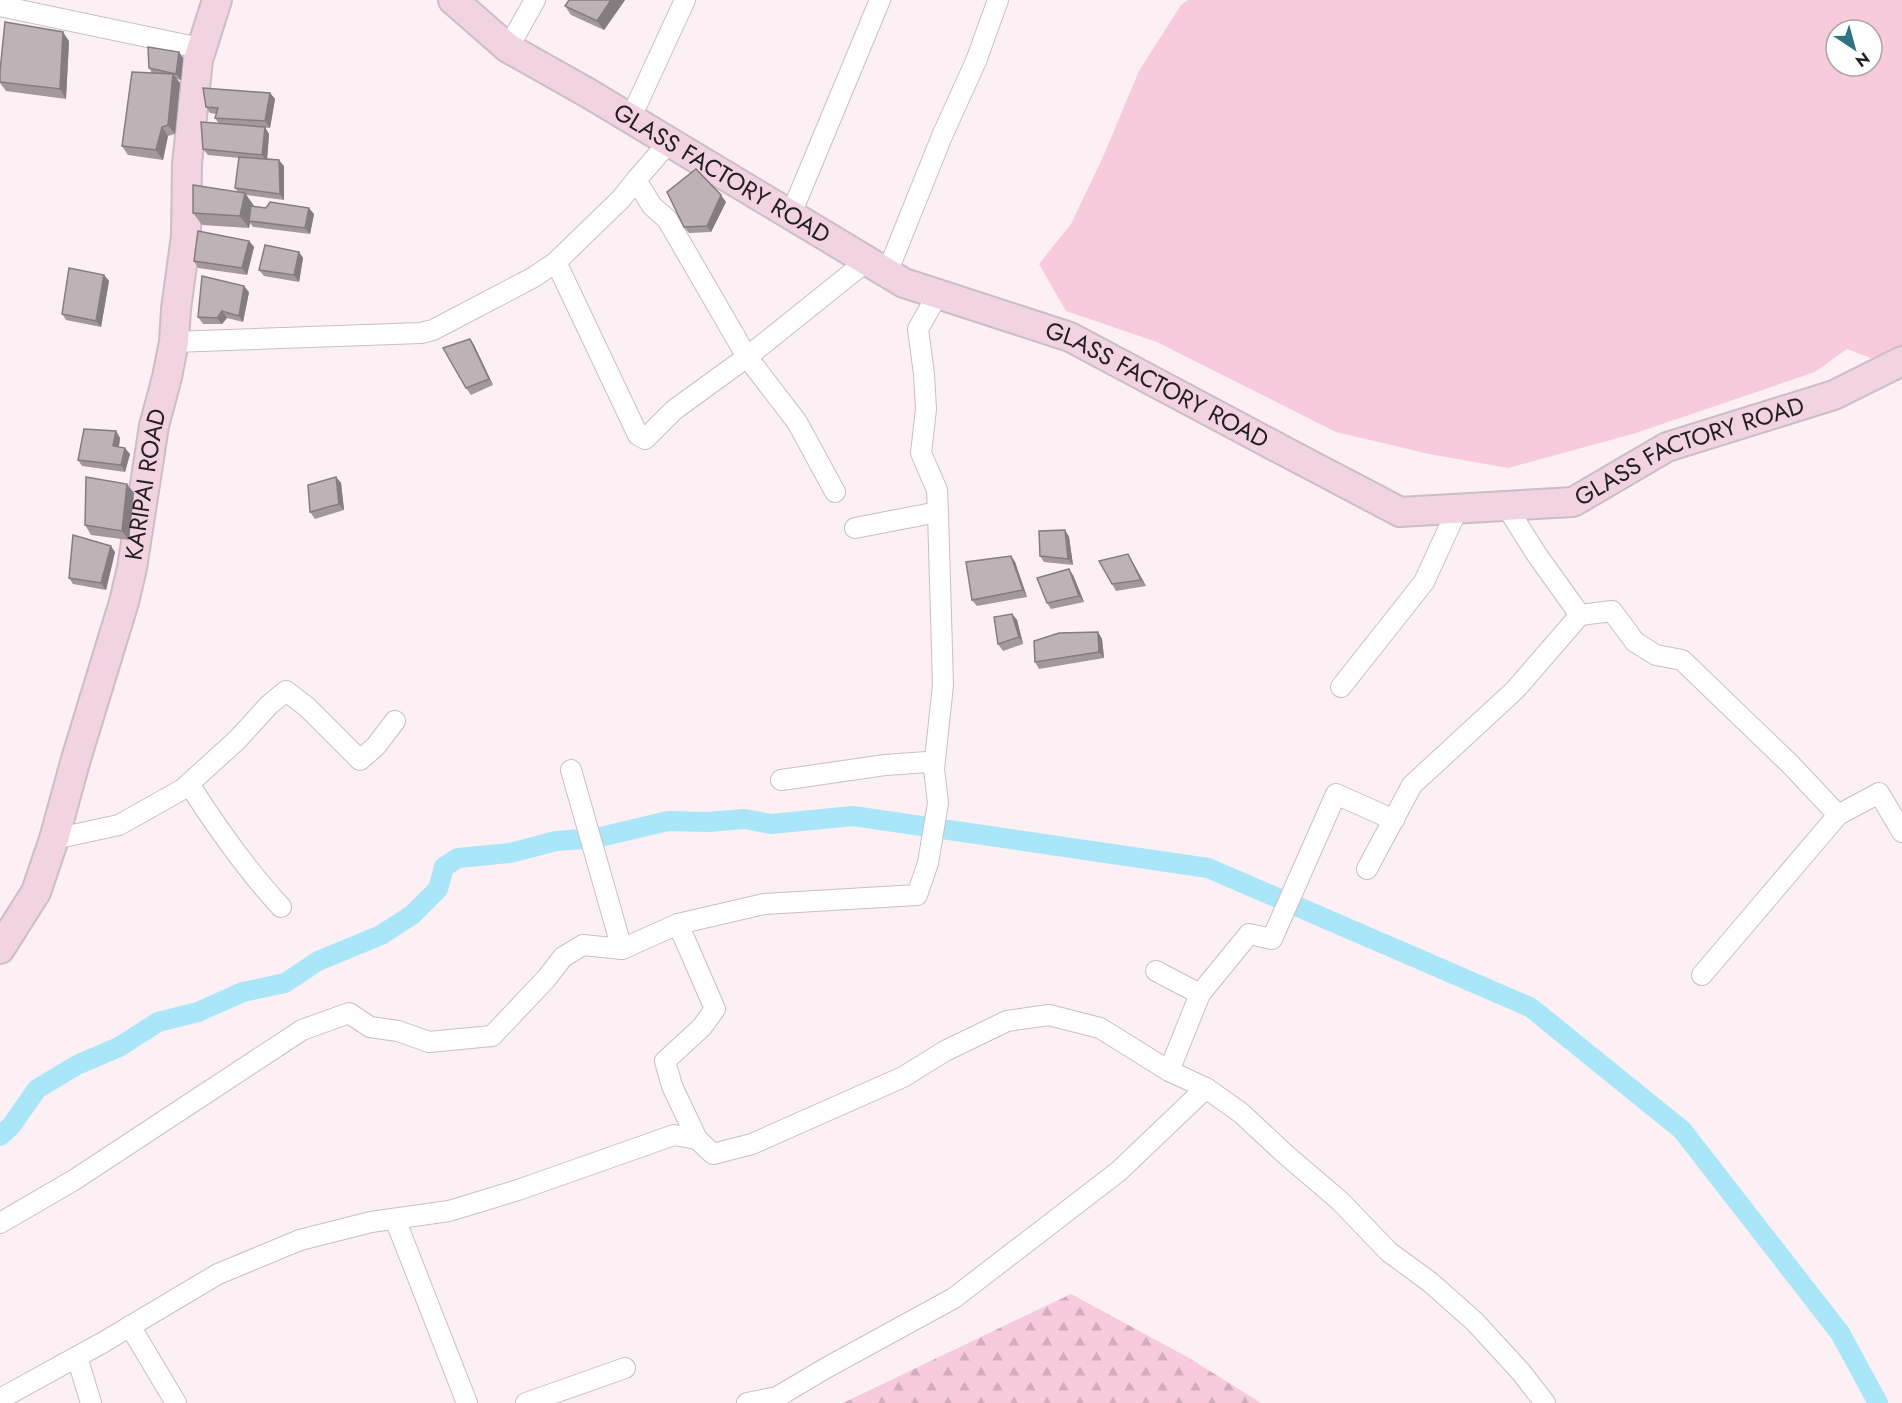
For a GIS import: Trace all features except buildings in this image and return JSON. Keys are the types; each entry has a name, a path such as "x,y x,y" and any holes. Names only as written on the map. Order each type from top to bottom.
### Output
{"main road":[{"name":"KARIPAI ROAD","path":"0,949 36,892 54,839 124,602 140,524 154,426 174,342 186,236 187,164 198,60 217,0"},
{"name":"GLASS FACTORY ROAD","path":"453,0 508,48 630,117 904,283 1070,337 1400,512 1573,502 1667,447 1834,395 1902,361"}],"street":[{"path":"508,48 535,0"},
{"path":"630,117 685,0"},
{"path":"791,214 880,0"},
{"path":"556,262 638,435 645,439 674,410 877,266 942,136 976,61 998,0"},
{"path":"0,6 200,48"},
{"path":"174,342 421,333 433,330 534,277 556,262 621,199 670,141"},
{"path":"636,180 652,207 667,219 747,357 797,422 835,492"},
{"path":"0,1223 74,1180 302,1030 350,1012 370,1027 398,1031 429,1042 492,1036 546,979 563,957 583,945 622,950 678,924 764,904 917,895 928,863 938,803 934,768 943,685 939,512 937,490 921,453 926,409 918,329 938,294"},
{"path":"1506,506 1537,555 1580,615"},
{"path":"1341,687 1424,582 1456,510"},
{"path":"855,528 939,512"},
{"path":"1367,869 1413,785 1515,690 1580,615 1612,611 1635,642 1656,655 1682,660 1791,765 1838,815"},
{"path":"54,839 118,825 183,789 286,691 307,707 360,760 376,746 395,721"},
{"path":"781,780 885,765 927,762 934,768"},
{"path":"571,770 622,950"},
{"path":"189,784 223,837 258,883 281,907"},
{"path":"1702,975 1838,815 1879,793 1902,831"},
{"path":"1169,1071 1200,994 1249,934 1272,939 1336,794 1394,820"},
{"path":"678,924 715,1008 702,1027 665,1061 672,1086 697,1139 713,1154 752,1144 903,1077 945,1051 1006,1021 1048,1015 1100,1028 1169,1071 1206,1088 1241,1113 1340,1201 1389,1252 1430,1282 1475,1322 1521,1372 1545,1403"},
{"path":"1156,971 1200,994"},
{"path":"747,1403 777,1396 954,1298 1119,1171 1206,1088"},
{"path":"0,1399 77,1357 218,1274 300,1240 371,1222 459,1208 674,1135 697,1139"},
{"path":"395,1219 467,1403"},
{"path":"130,1326 176,1403"},
{"path":"77,1357 92,1403"},
{"path":"526,1403 625,1368"}],"green space":[{"path":"1188,0 1902,0 1902,358 1892,366 1847,349 1815,372 1636,433 1508,468 1429,454 1336,432 1157,342 1066,311 1039,264 1071,224 1103,157 1139,71 1181,5"},
{"path":"1071,1294 1189,1358 1261,1403 843,1403"}],"waterway":[{"path":"0,1136 11,1126 37,1089 77,1065 119,1047 158,1022 198,1012 243,992 285,983 318,961 381,935 412,915 438,889 444,867 458,858 510,853 556,841 596,838 668,821 707,822 744,819 771,824 853,816 1208,868 1530,1007 1682,1130 1840,1333 1878,1403"}]}
